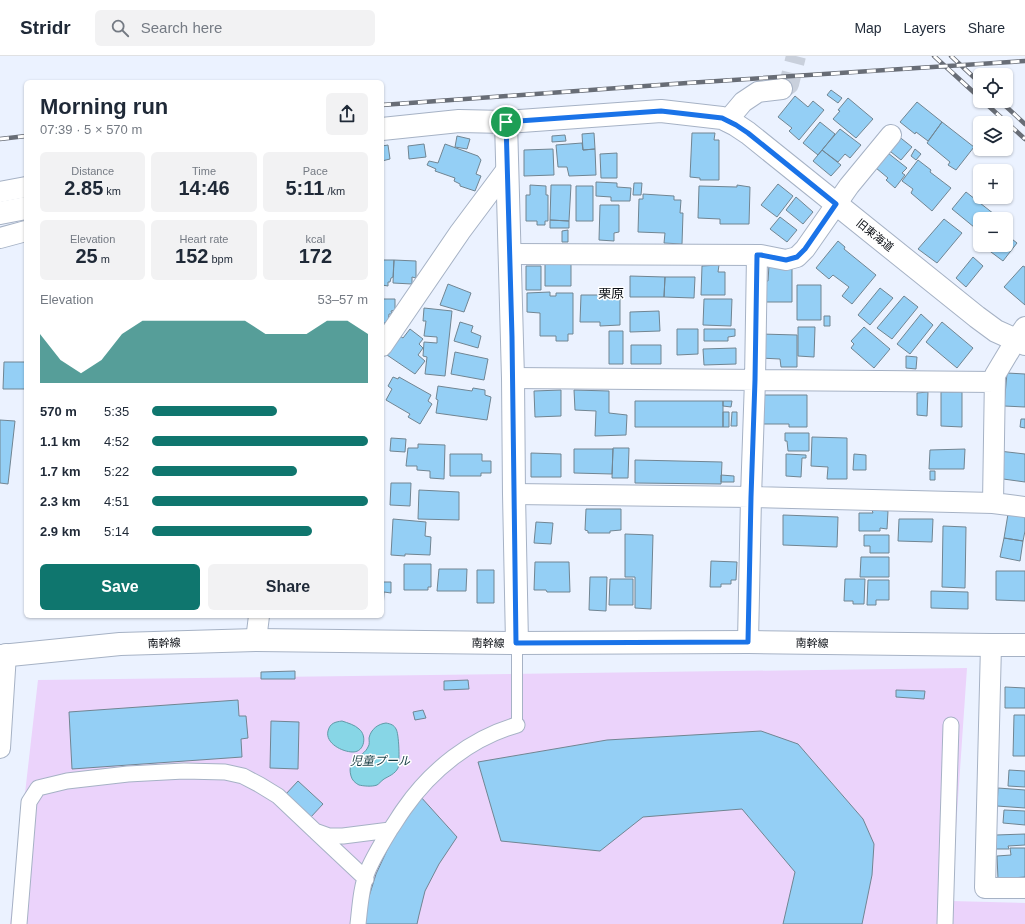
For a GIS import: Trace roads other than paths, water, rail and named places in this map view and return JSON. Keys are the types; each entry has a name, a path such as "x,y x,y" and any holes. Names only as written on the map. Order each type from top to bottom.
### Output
{"street":[{"path":"727,121 742,102 758,92 782,89"},
{"name":"旧東海道","path":"384,129 459,121 506,122 661,111 722,118 748,133 996,331 1022,337"},
{"path":"506,122 513,378 516,643"},
{"path":"510,254 761,255 786,260 797,257 805,249 849,186 891,135"},
{"path":"384,343 460,232 507,169"},
{"path":"0,192 24,187"},
{"path":"0,213 24,208"},
{"path":"0,238 24,232"},
{"path":"748,642 757,255"},
{"path":"993,503 996,375 1022,337"},
{"path":"513,378 995,382"},
{"path":"514,494 751,497 993,503 1025,507"},
{"path":"256,640 259,618"},
{"name":"南幹線","path":"3,655 120,644 256,640 516,643 748,642 991,646 1025,645"},
{"path":"991,646 985,888 1025,888"},
{"path":"0,748 3,655"},
{"path":"358,924 368,870 404,808 425,783 448,761 486,736 501,729 517,725"},
{"path":"945,924 951,725"},
{"path":"19,924 29,802 38,788 67,781 128,774 184,771 225,772 243,776 278,796 366,880"},
{"path":"315,831 329,836 343,836 390,830"}],"lane":[{"path":"516,643 517,725"}],"water":[{"name":"児童プール","path":"342,721 356,726 362,732 364,743 357,751 349,752 339,749 329,739 328,731 330,726 335,722"},
{"name":"児童プール","path":"380,724 391,724 397,732 399,748 398,768 394,773 377,785 359,785 351,777 351,765 366,751 369,744 370,735 373,730"}],"tunnel":[{"path":"782,89 789,84 796,56"}],"railway":[{"path":"934,56 973,92"},
{"path":"951,56 973,76"},
{"path":"384,105 1025,61"},
{"path":"991,108 1025,139"},
{"path":"1008,108 1025,124"},
{"path":"0,139 24,136"}],"district":[{"name":"栗原","path":"611,293"}]}
